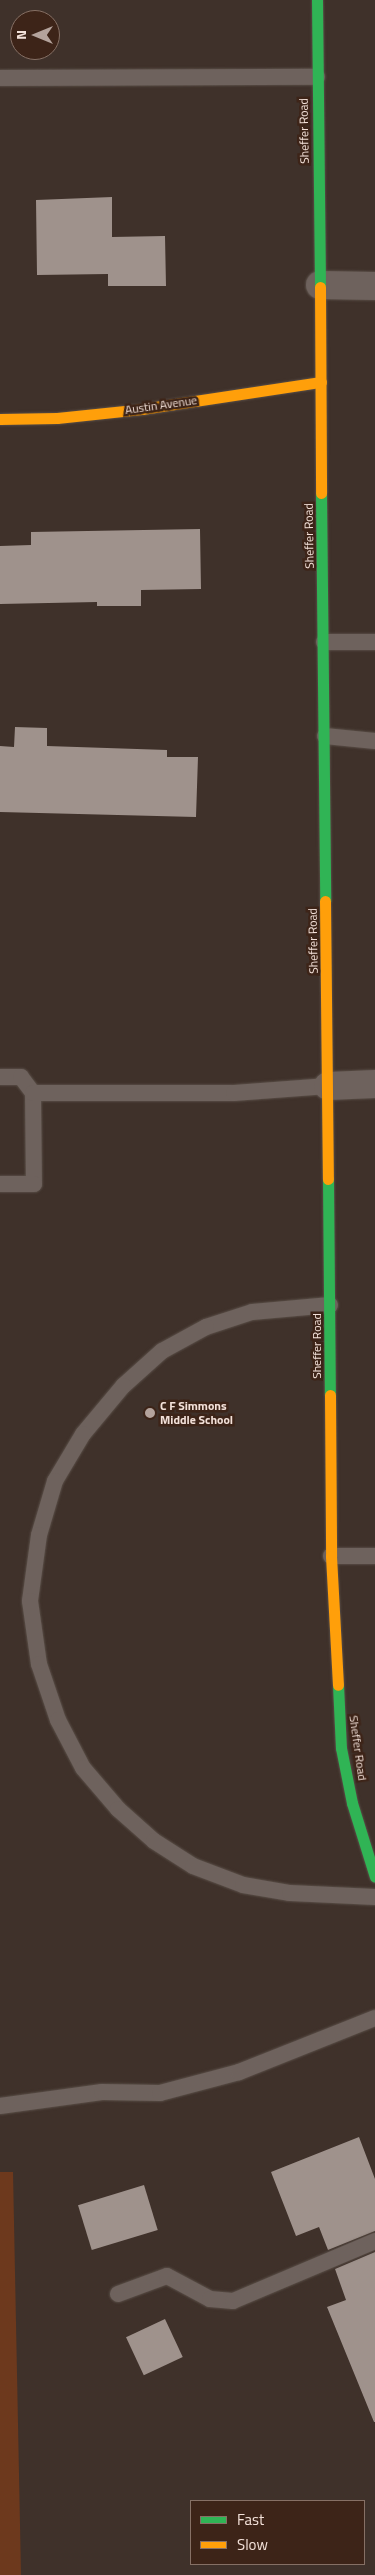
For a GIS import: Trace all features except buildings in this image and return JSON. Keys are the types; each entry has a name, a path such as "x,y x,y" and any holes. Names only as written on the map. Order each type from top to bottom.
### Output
{"street":[{"name":"Sheffer Road","path":"317,0 331,1556 341,1748 352,1803 375,1877"},
{"path":"320,285 375,286"},
{"name":"Austin Avenue","path":"0,419 57,418 142,409 321,382"},
{"path":"328,1086 375,1084"}],"lane":[{"path":"0,78 318,76"},
{"path":"324,642 375,642"},
{"path":"325,736 375,740"},
{"path":"0,1077 21,1077 33,1093 34,1184 0,1184"},
{"path":"33,1093 234,1093 328,1086"},
{"path":"330,1305 252,1312 206,1327 162,1352 123,1386 82,1434 55,1481 39,1535 30,1601 39,1664 62,1728 83,1768 118,1809 154,1841 193,1866 243,1885 290,1893 375,1897"},
{"path":"331,1556 375,1556"},
{"path":"0,2106 102,2092 160,2093 239,2072 375,2018"},
{"path":"118,2294 167,2276 210,2300 233,2302 375,2241"}],"shaded area":[{"path":"0,2172 13,2172 21,2575 0,2575"}],"traffic: fast":[{"path":"317,0 320,287"},
{"path":"321,493 325,901"},
{"path":"328,1179 330,1395"},
{"path":"338,1685 341,1748 352,1803 375,1877"}],"traffic: slow":[{"path":"320,287 321,493"},
{"path":"0,419 57,418 142,409 321,382"},
{"path":"325,901 328,1179"},
{"path":"330,1395 331,1556 338,1685"}],"place":[{"name":"C F Simmons Middle School","path":"150,1413"}]}
